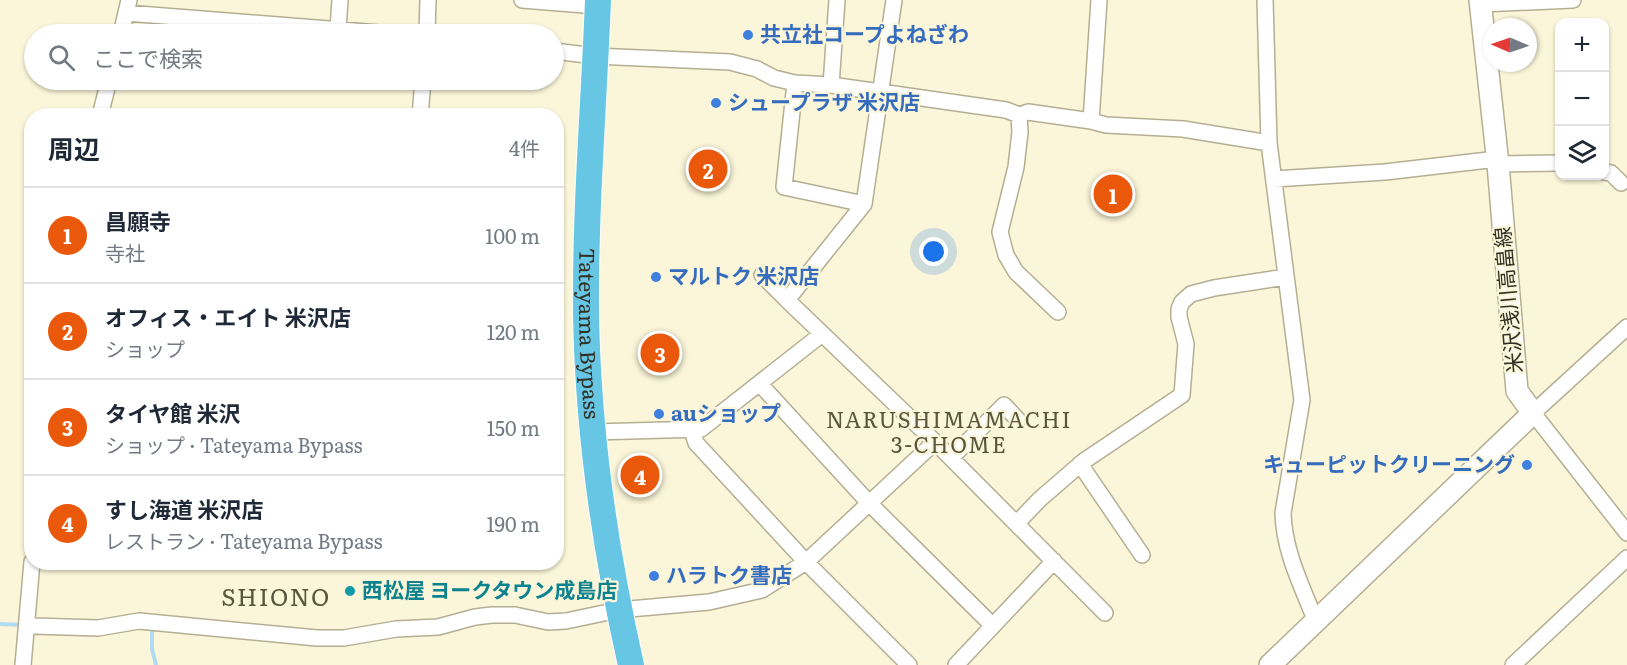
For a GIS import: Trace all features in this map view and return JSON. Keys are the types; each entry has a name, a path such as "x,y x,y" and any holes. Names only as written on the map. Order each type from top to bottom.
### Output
{"highway":[{"name":"Tateyama Bypass","path":"597,3 586,271 588,368 603,525 618,610 631,665"}],"main road":[{"name":"米沢浅川高畠線","path":"1480,2 1497,161 1517,391 1533,413"},
{"path":"1278,662 1316,621 1533,413"}],"street":[{"path":"338,24 340,0"},
{"path":"427,24 428,0"},
{"path":"522,0 597,3"},
{"path":"831,85 837,0"},
{"path":"787,300 864,204 894,0"},
{"path":"1091,121 1099,0"},
{"path":"1265,0 1269,143 1302,400 1283,513 1284,531 1288,550 1316,621"},
{"path":"1480,2 1574,0"},
{"path":"124,24 128,6 227,22 259,24"},
{"path":"564,52 595,56 730,62 795,83 831,85 1006,110 1019,115 1028,112 1106,125 1183,129 1269,143"},
{"path":"795,83 784,187 864,204"},
{"path":"102,108 106,90"},
{"path":"421,108 422,90"},
{"path":"1019,115 1020,132 1016,167 1000,232 1006,255 1016,272 1058,312"},
{"path":"1274,179 1385,172 1497,161 1555,163"},
{"path":"1609,173 1621,183"},
{"path":"762,275 935,442 1105,613"},
{"path":"1017,523 1080,464 1182,395 1186,344 1179,317 1182,302 1191,294 1214,288 1286,277"},
{"path":"1627,327 1533,413 1627,533"},
{"path":"594,432 702,429 822,334"},
{"path":"760,384 869,503 993,626"},
{"path":"951,458 1004,405 1018,420"},
{"path":"692,431 696,443 806,562 909,665"},
{"path":"27,624 98,628 139,621 317,639 344,638 396,629 438,627 492,615 515,615 548,622 566,621 618,610 709,602 762,590 806,562 935,442"},
{"path":"1080,464 1142,555"},
{"path":"1513,665 1627,558"},
{"path":"956,665 1054,561"},
{"path":"23,665 31,570"}],"waterway":[{"path":"0,624 23,625"},
{"path":"150,628 152,628 152,649 156,665"}],"place":[{"name":"共立社コープよねざわ","path":"748,35"},
{"name":"シュープラザ 米沢店","path":"716,103"},
{"name":"オフィス・エイト 米沢店","path":"708,169"},
{"name":"昌願寺","path":"1113,194"},
{"name":"マルトク 米沢店","path":"656,277"},
{"name":"タイヤ館 米沢","path":"660,353"},
{"name":"auショップ","path":"659,414"},
{"name":"キューピットクリーニング","path":"1527,465"},
{"name":"すし海道 米沢店","path":"640,475"},
{"name":"ハラトク書店","path":"654,576"},
{"name":"西松屋 ヨークタウン成島店","path":"350,591"}],"district":[{"name":"NARUSHIMAMACHI 3-CHOME","path":"949,432"},
{"name":"SHIONO","path":"276,598"}]}
